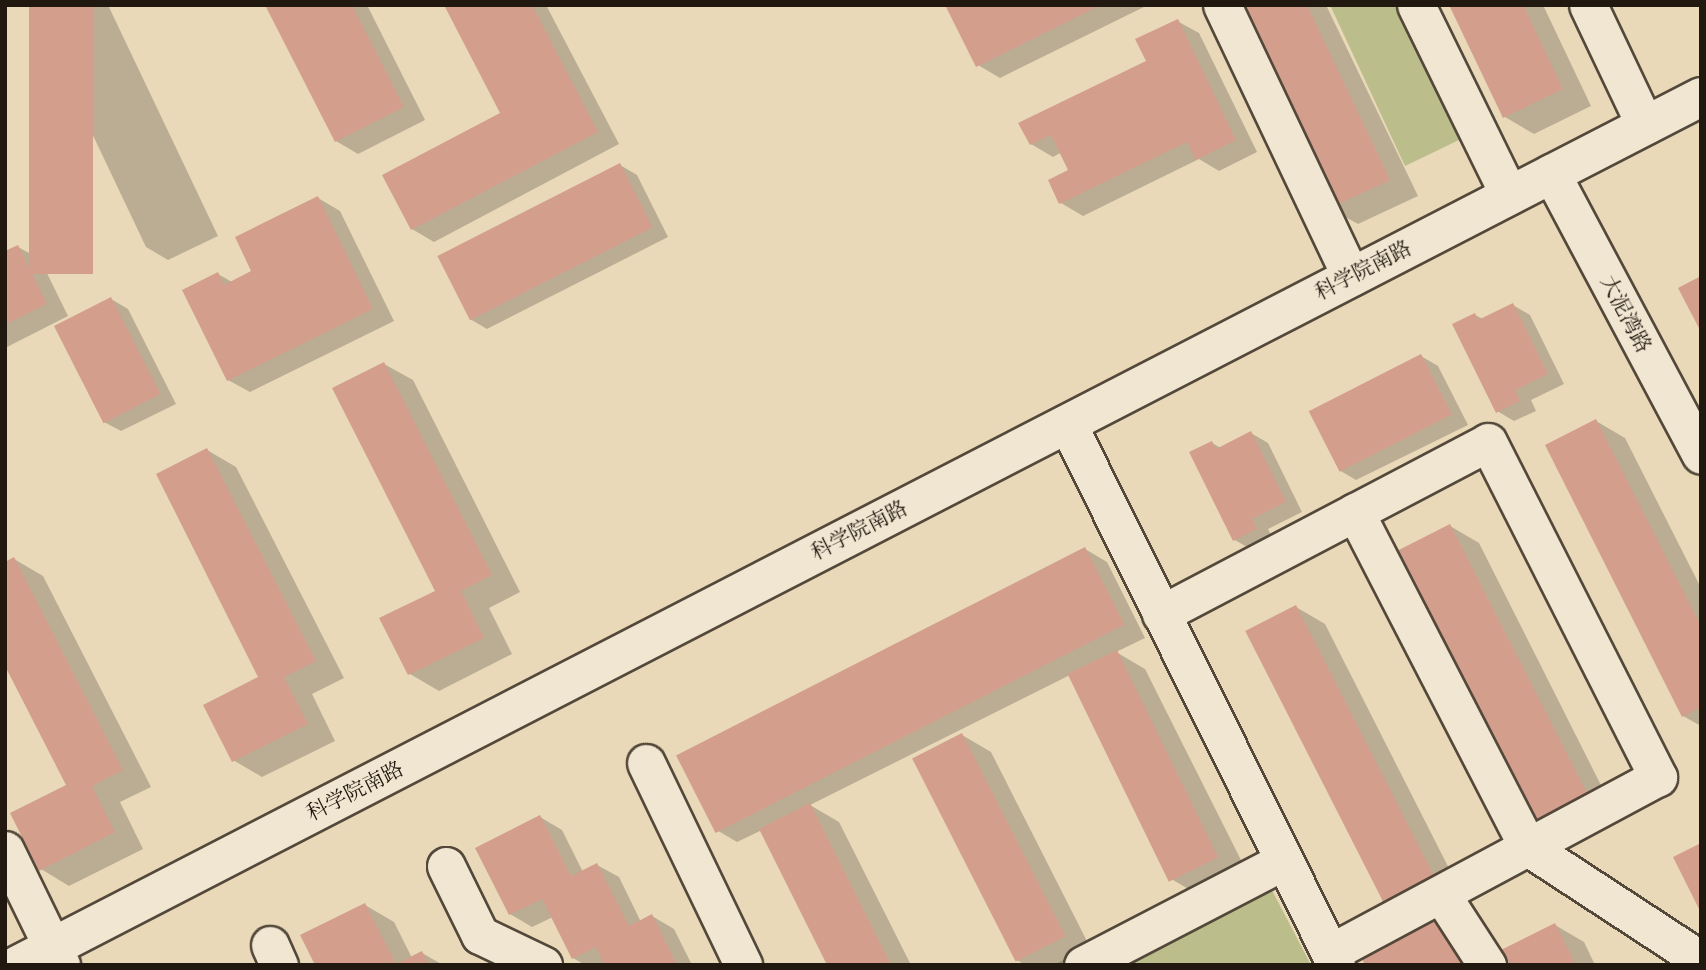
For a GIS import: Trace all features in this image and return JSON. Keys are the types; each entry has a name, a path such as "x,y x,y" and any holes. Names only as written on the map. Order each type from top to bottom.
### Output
{"street":[{"path":"1222,5 1351,277"},
{"path":"1416,5 1508,195"},
{"path":"1588,5 1645,125"},
{"name":"科学院南路","path":"18,965 56,956 1067,423 1701,97"},
{"name":"大泥湾路","path":"1551,173 1701,455"},
{"path":"1067,423 1282,862 1333,959 1441,894 1658,777 1488,442 1161,614"},
{"path":"1355,512 1528,847 1701,960"},
{"path":"646,763 743,965"},
{"path":"5,850 56,956"},
{"path":"1083,965 1282,862"},
{"path":"446,866 480,935 543,965"},
{"path":"1441,894 1488,965"}],"green space":[{"path":"1330,5 1395,5 1461,139 1405,166"},
{"path":"1254,856 1311,965 1054,965"}],"building":[{"path":"29,5 93,5 93,274 29,274"},
{"path":"265,5 352,5 404,107 335,142"},
{"path":"444,5 532,5 598,132 411,230 382,175 500,113"},
{"path":"945,5 1101,5 976,67"},
{"path":"1231,5 1307,5 1390,180 1328,209"},
{"path":"1449,5 1523,5 1563,89 1503,118"},
{"path":"1178,19 1236,140 1196,160 1187,142 1059,204 1048,180 1068,170 1051,135 1030,145 1018,123 1146,61 1135,39"},
{"path":"620,163 653,227 470,320 437,256"},
{"path":"318,196 373,309 227,381 182,290 218,272 224,285 251,271 235,237"},
{"path":"18,245 47,304 5,325 5,251"},
{"path":"1701,276 1701,332 1678,288"},
{"path":"111,297 160,394 103,423 54,326"},
{"path":"1513,303 1548,374 1515,390 1520,401 1496,413 1452,324 1475,313 1478,320"},
{"path":"1421,354 1452,415 1340,472 1309,411"},
{"path":"384,362 492,575 461,591 484,638 408,675 379,618 435,591 332,388"},
{"path":"1596,419 1701,626 1701,707 1682,717 1545,445"},
{"path":"1251,431 1286,502 1252,519 1257,529 1233,541 1189,452 1212,441 1216,449"},
{"path":"207,448 316,661 284,677 308,724 232,762 203,705 258,677 156,474"},
{"path":"1450,524 1588,796 1537,822 1398,550"},
{"path":"1085,547 1124,625 716,833 676,755"},
{"path":"14,557 123,770 92,786 115,832 39,871 10,813 66,785 5,666 5,562"},
{"path":"1296,605 1434,877 1384,903 1245,631"},
{"path":"1117,650 1218,858 1169,882 1068,674"},
{"path":"962,733 1066,936 1016,962 912,758"},
{"path":"810,803 891,965 827,965 759,829"},
{"path":"540,815 571,876 597,863 629,926 652,914 677,965 604,965 596,947 572,959 542,899 509,915 475,848"},
{"path":"1701,843 1701,913 1673,857"},
{"path":"365,903 396,964 422,951 429,965 315,965 300,935"},
{"path":"1441,916 1464,965 1365,965 1360,955"},
{"path":"1555,923 1576,965 1504,965 1497,952"}]}
